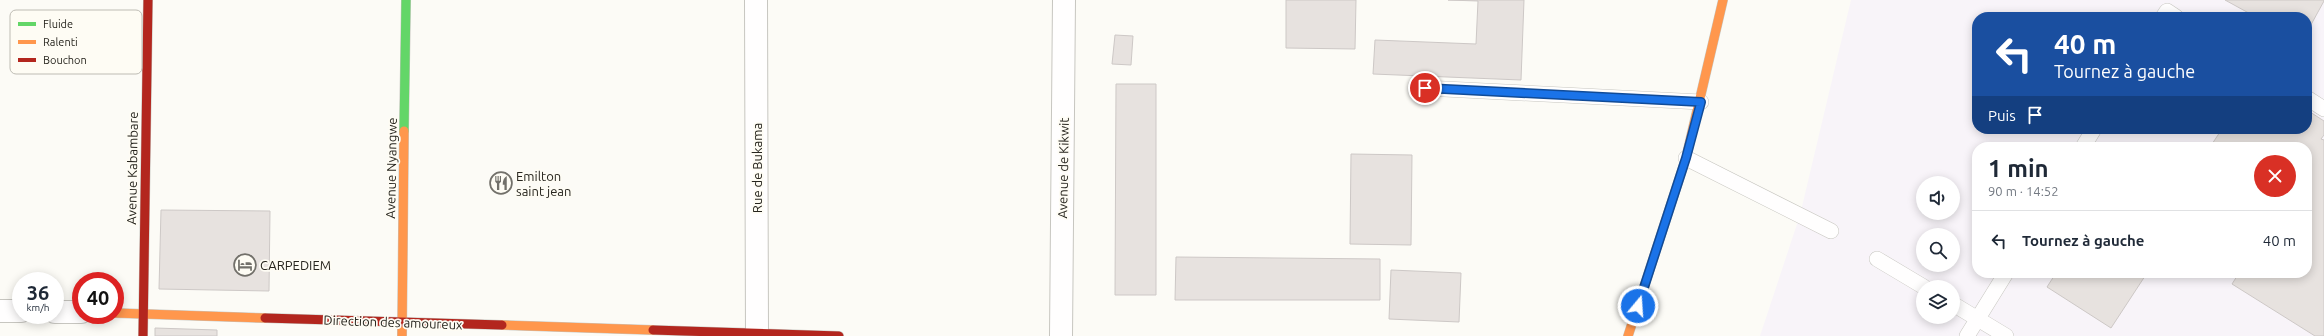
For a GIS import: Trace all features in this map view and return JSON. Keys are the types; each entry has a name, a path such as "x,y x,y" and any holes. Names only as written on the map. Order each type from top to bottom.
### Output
{"street":[{"name":"Avenue Kabambare","path":"143,336 148,0"},
{"name":"Avenue Nyangwe","path":"402,336 406,0"},
{"name":"Rue de Bukama","path":"756,0 757,335"},
{"name":"Avenue de Kikwit","path":"1061,336 1064,0"},
{"path":"1628,336 1686,158 1701,102 1723,0"},
{"path":"0,310 12,311"},
{"name":"Direction des amoureux","path":"124,313 757,335 839,336"}],"lane":[{"path":"1425,88 1701,102"},
{"path":"2312,101 2324,109"},
{"path":"1686,158 1831,231"},
{"path":"1877,259 1916,282"},
{"path":"1967,336 2003,278"},
{"path":"1960,308 2006,336"}],"shaded area":[{"path":"1851,0 2324,0 2324,336 1760,336 1800,215"}],"building":[{"path":"1286,0 1356,0 1355,49 1286,48"},
{"path":"1448,0 1524,0 1521,80 1373,74 1375,40 1476,44 1478,1"},
{"path":"2225,0 2324,0 2312,23 2312,12 2247,12"},
{"path":"1115,35 1133,36 1131,65 1112,64"},
{"path":"1116,84 1156,84 1156,295 1115,295"},
{"path":"2312,113 2324,121 2324,135 2321,139 2324,140 2324,336 2315,336 2232,284 2236,278 2312,278 2312,142 2213,142 2219,134 2312,134"},
{"path":"1351,154 1412,155 1411,245 1350,244"},
{"path":"161,210 270,211 269,291 159,289"},
{"path":"1176,257 1380,259 1380,300 1175,300"},
{"path":"1391,270 1461,273 1459,322 1389,319"},
{"path":"2053,278 2144,278 2111,328 2047,287"},
{"path":"155,328 217,330 217,336 155,336"}],"traffic: fast":[{"path":"404,131 406,0"}],"traffic: slow":[{"path":"1628,336 1686,158 1723,0"},
{"path":"402,336 404,131"},
{"path":"124,313 265,318"},
{"path":"502,325 653,330"}],"traffic: jam":[{"path":"143,336 148,0"},
{"path":"265,318 502,325"},
{"path":"653,330 839,336"}],"place":[{"name":"Emilton saint jean","path":"501,183"},
{"name":"CARPEDIEM","path":"245,265"}],"route":[{"path":"1425,88 1701,102 1686,158 1638,306"}]}
